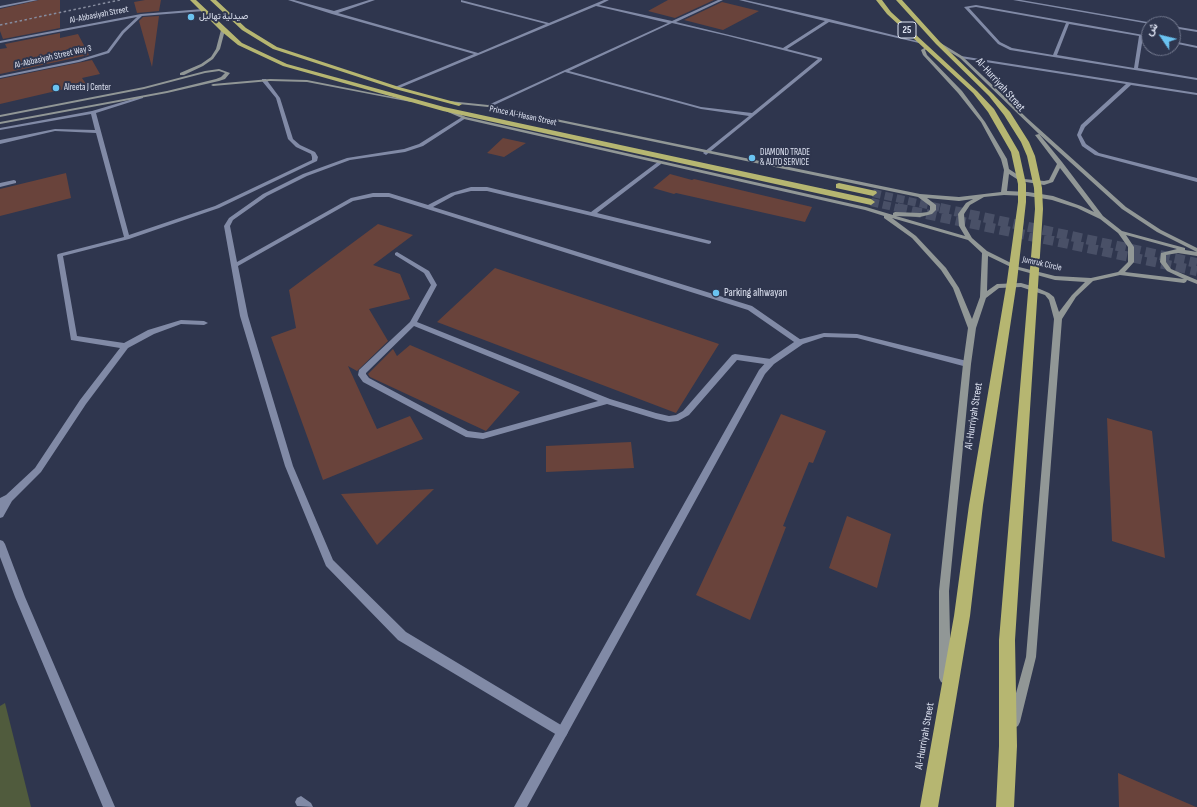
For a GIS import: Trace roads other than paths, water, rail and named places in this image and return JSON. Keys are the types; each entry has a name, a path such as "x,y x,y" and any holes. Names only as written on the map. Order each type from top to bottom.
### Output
{"highway":[{"name":"Prince Al-Hasan Street","path":"193,0 223,30 240,44 285,65 443,109 872,198 449,102 397,88 275,48 244,29 212,0"},
{"name":"25","path":"879,0 888,13 926,48"},
{"name":"25","path":"899,0 938,43"},
{"name":"Al-Hurriyah Street","path":"938,43 991,95 1016,126 1031,156 1038,188 1039,209 1007,640 1008,746 1005,807"},
{"name":"Al-Hurriyah Street","path":"926,48 975,92 991,111 1015,152 1022,184 1022,202 1012,281 976,505 962,616 929,807"}],"main road":[{"path":"144,88 202,65 212,58 218,49 223,30"},
{"name":"25","path":"938,43 961,57 1026,120 1102,218"},
{"name":"25","path":"926,48 923,50 925,55 960,92 983,122 1004,159 1007,170 1004,193"},
{"path":"0,116 144,88 214,71 224,71 228,73 223,78 217,80 167,92 0,124"},
{"path":"167,92 264,80 307,81 412,101"},
{"path":"449,102 488,106 706,153 920,196 959,199 981,197"},
{"path":"443,109 464,118 880,213 970,239"},
{"path":"1026,120 1124,208 1159,231 1197,252"},
{"path":"1007,170 1022,180 1044,183 1051,181 1060,164"},
{"name":"Jumruk Circle","path":"1004,193 1028,194 1054,198 1079,207 1102,218 1120,232 1131,247 1131,262 1120,273 1091,280 1055,278 1017,268 985,252 970,239 962,226 961,214 968,204 981,197 1004,193"},
{"path":"880,213 920,215 930,213 933,210 933,205 920,196"},
{"path":"880,213 914,237 944,269 956,288 972,328"},
{"name":"25","path":"1120,232 1197,252"},
{"path":"1196,282 1169,270 1163,262 1163,254 1178,251 1197,252"},
{"path":"945,710 944,591 967,364 972,328 983,297 985,252"},
{"name":"25","path":"1120,273 1196,282"},
{"path":"1058,319 1074,296 1091,280"},
{"path":"983,297 997,286 1006,284 1032,288 1047,294 1052,299 1058,319 1031,657 1008,746"}],"street":[{"path":"0,7 36,0"},
{"path":"290,0 478,54"},
{"path":"332,13 373,0"},
{"path":"397,88 607,0"},
{"path":"488,106 721,0"},
{"path":"741,0 919,42"},
{"path":"1015,0 1141,21"},
{"path":"462,1 549,24"},
{"path":"596,5 674,22 784,49 821,60 706,153"},
{"path":"1136,68 1141,36 976,6 966,6 999,43 1011,49 1197,79"},
{"name":"Al-Abbasiyah Street","path":"0,42 141,16 203,10"},
{"name":"Al-Abbasiyah Street Way 3","path":"0,77 79,61 108,52 123,32 141,16"},
{"path":"784,49 829,20"},
{"path":"1055,56 1068,22"},
{"path":"1181,28 1197,30"},
{"path":"1181,44 1197,47"},
{"path":"961,57 1197,93"},
{"path":"565,71 701,108 753,115"},
{"path":"125,346 74,338 60,255 127,238 217,207 314,161 316,157 313,153 298,146 291,139 278,98 264,80"},
{"path":"1130,83 1083,126 1079,135 1084,145 1097,154 1197,180"},
{"path":"0,129 93,112 141,97"},
{"path":"93,112 127,238"},
{"path":"464,118 421,145 405,150 349,159 305,175 265,195 231,219 227,226 244,316 289,466 329,563 402,636 562,732"},
{"path":"0,142 55,130 98,132"},
{"path":"592,214 659,163"},
{"path":"0,185 14,182"},
{"path":"428,207 453,194 471,189 487,189 709,242"},
{"path":"234,266 352,200 373,195 389,195 750,308 800,342"},
{"path":"397,254 427,272 434,284 413,323 362,372 362,376 366,380 466,434 483,436 607,401"},
{"path":"0,514 9,498 38,470 83,402 125,346 151,332 181,322 204,323"},
{"path":"413,323 607,401 669,419 678,418 686,413 735,357 771,362"},
{"path":"520,807 762,372 771,362 800,342 824,335 857,336 967,364"},
{"path":"0,502 9,498"},
{"path":"0,544 20,597 109,807"}],"tunnel":[{"path":"873,193 945,209"},
{"path":"871,202 902,209"},
{"path":"897,208 1197,271"},
{"path":"940,208 1197,263"}],"railway":[{"path":"0,25 120,0"}],"place":[{"name":"صيدلية تهاليل","path":"191,17"},
{"name":"Alreeta J Center","path":"56,88"},
{"name":"DIAMOND TRADE & AUTO SERVICE","path":"752,158"},
{"name":"Parking alhwayan","path":"716,293"}]}
